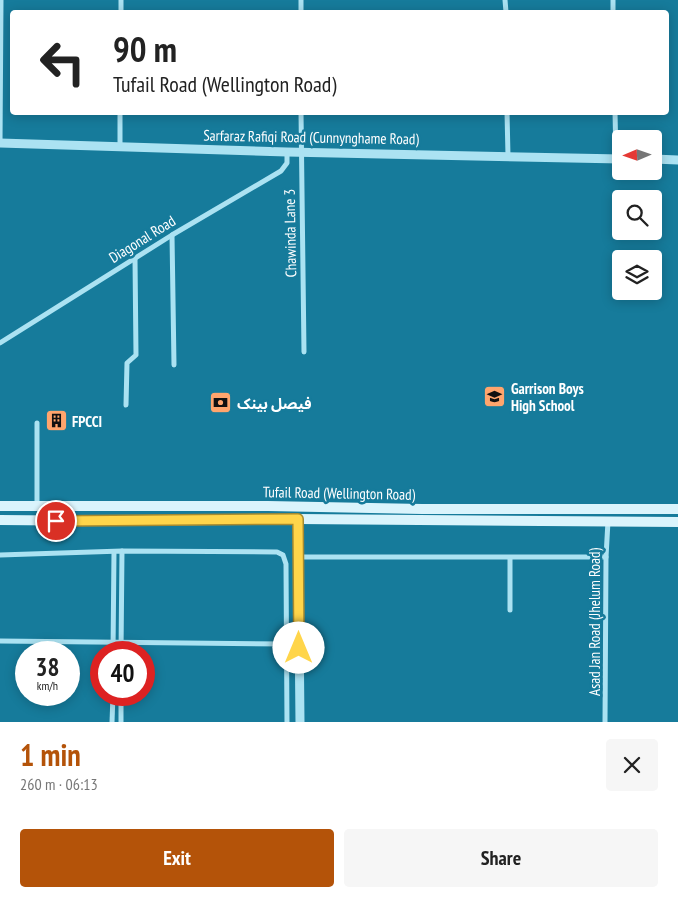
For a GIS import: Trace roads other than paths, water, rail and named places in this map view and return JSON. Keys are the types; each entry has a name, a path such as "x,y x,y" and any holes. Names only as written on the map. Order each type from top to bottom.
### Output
{"main road":[{"name":"Tufail Road (Wellington Road)","path":"0,506 678,509"},
{"name":"Tufail Road (Wellington Road)","path":"0,520 298,519 678,522"}],"street":[{"path":"0,143 1,0"},
{"path":"120,115 120,146"},
{"name":"Chawinda Lane 3","path":"301,115 304,352"},
{"path":"507,115 508,156"},
{"path":"616,115 617,130"},
{"name":"Sarfaraz Rafiqi Road (Cunnynghame Road)","path":"0,143 287,152 612,158"},
{"name":"Diagonal Road","path":"0,343 172,235 281,171 287,163 287,152"},
{"path":"662,159 678,160"},
{"path":"172,235 174,365"},
{"path":"126,405 127,363 136,355 135,259"},
{"path":"36,506 37,423"},
{"path":"298,519 300,722"},
{"name":"Asad Jan Road (Jhelum Road)","path":"605,722 608,522"},
{"path":"121,641 122,551"},
{"path":"0,555 122,551 277,552 282,554 286,564 285,644 287,722"},
{"path":"113,641 114,552"},
{"path":"298,557 606,557"},
{"path":"510,558 510,610"},
{"path":"0,641 90,642"},
{"path":"155,643 285,644"},
{"path":"112,706 112,722"},
{"path":"121,706 121,722"}],"place":[{"name":"Garrison Boys High School","path":"495,397"},
{"name":"فیصل بینک","path":"221,403"},
{"name":"FPCCI","path":"56,421"}]}
